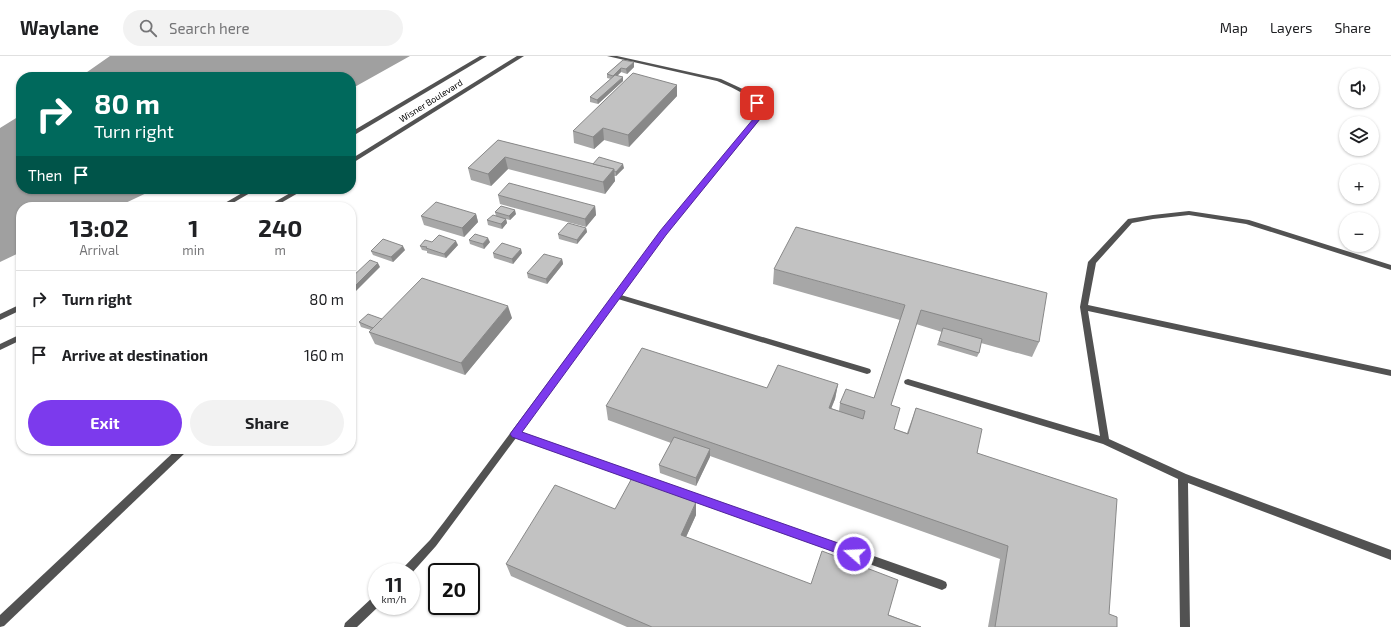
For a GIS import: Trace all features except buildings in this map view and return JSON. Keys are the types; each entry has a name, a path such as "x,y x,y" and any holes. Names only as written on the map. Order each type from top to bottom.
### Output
{"street":[{"name":"Wisner Boulevard","path":"356,132 484,56"},
{"name":"Wisner Boulevard","path":"356,159 521,56"},
{"path":"414,563 433,543 663,233 758,118 757,103 750,96 719,80 610,56"},
{"path":"230,202 245,194"},
{"path":"278,202 293,194"},
{"path":"1105,441 1084,307 1092,262 1130,221 1189,213 1247,222 1391,268"},
{"path":"617,296 867,371"},
{"path":"1084,307 1391,373"},
{"path":"0,317 16,309"},
{"path":"0,347 16,339"},
{"path":"908,382 1105,441 1183,477 1391,555"},
{"path":"515,434 942,585"},
{"path":"0,622 178,454"},
{"path":"1183,477 1185,627"},
{"path":"349,627 368,610"}],"shaded area":[{"path":"110,56 410,56 356,86 356,72 87,72"},
{"path":"16,118 16,194 144,194 128,202 16,202 16,254 0,262 0,128"}],"route":[{"path":"757,103 758,118 663,233 515,434 854,554"}]}
